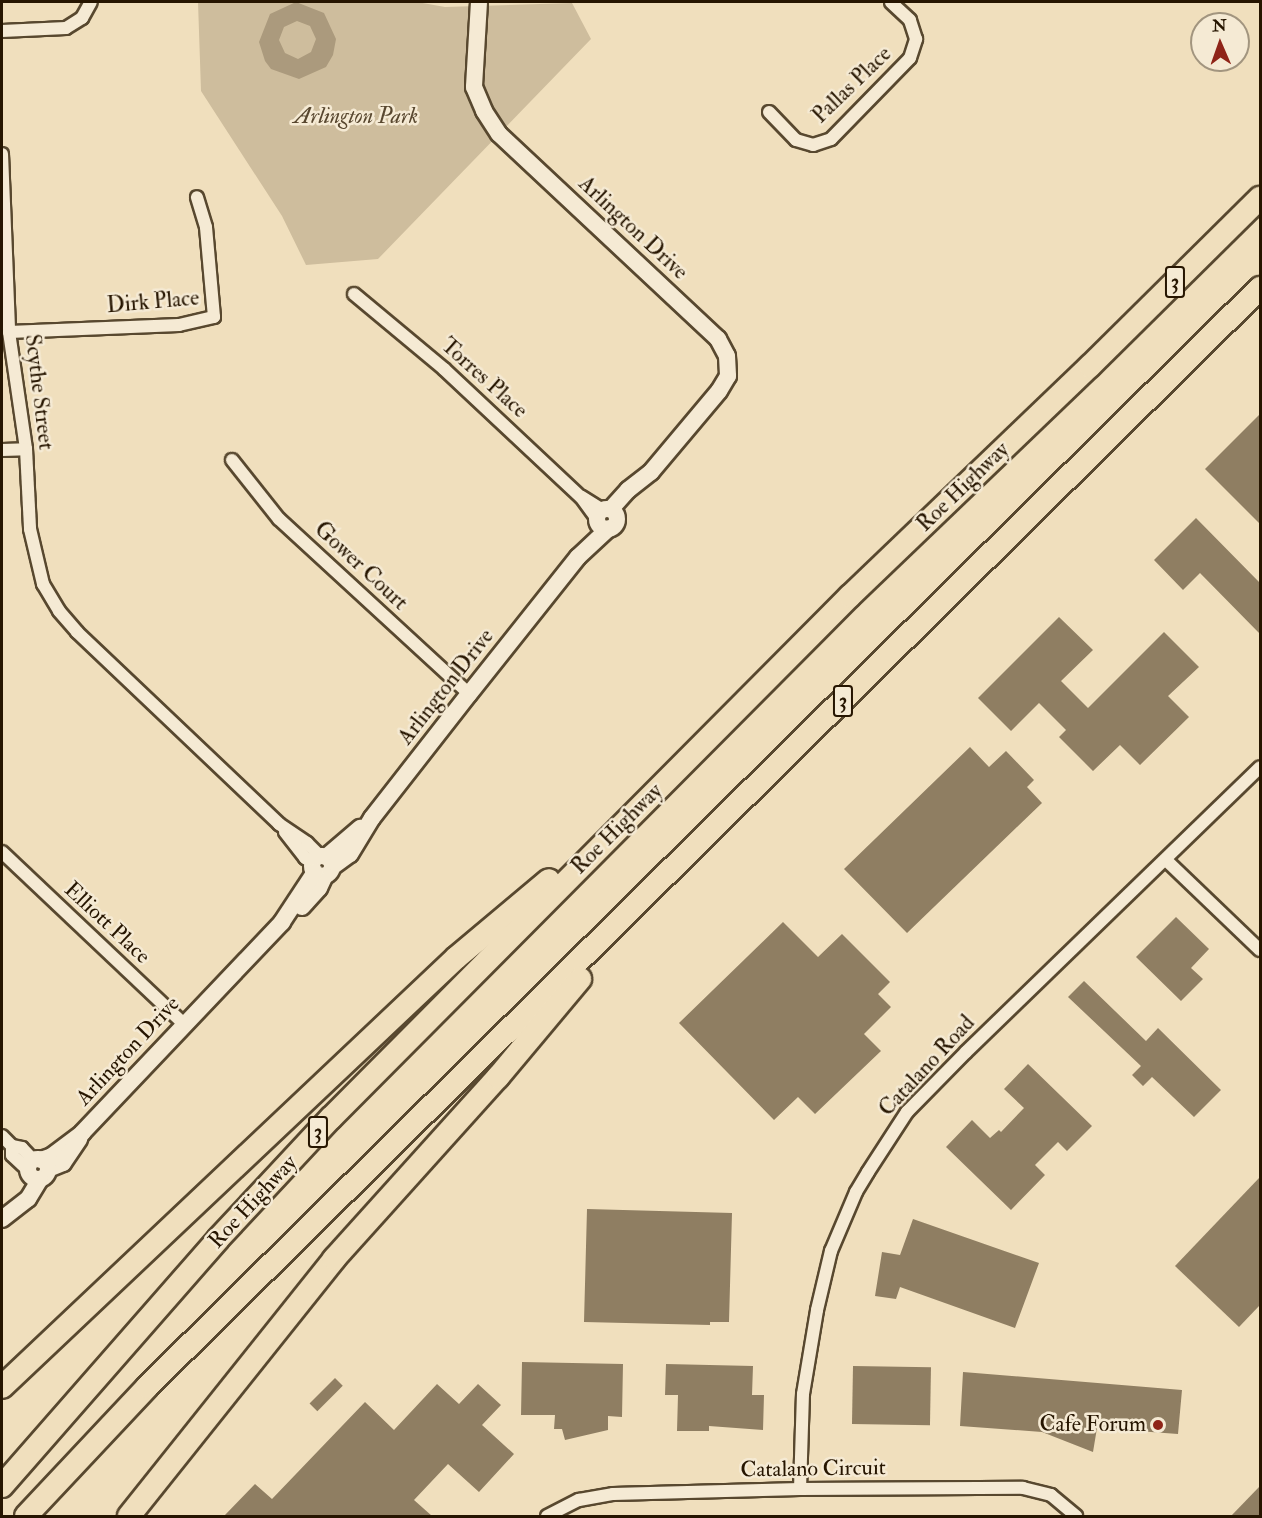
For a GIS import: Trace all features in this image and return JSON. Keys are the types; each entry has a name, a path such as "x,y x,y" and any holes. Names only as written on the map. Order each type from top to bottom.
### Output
{"highway":[{"name":"Roe Highway","path":"2,1486 218,1239 331,1118 850,596 1090,366 1260,198"},
{"name":"3","path":"26,1516 147,1388 1260,288"},
{"path":"2,1387 456,957 652,794"},
{"path":"129,1516 334,1259 498,1077 659,882"}],"street":[{"path":"2,31 66,28 82,18 91,2"},
{"name":"Arlington Drive","path":"5,1215 28,1199 37,1169 82,1133 282,922 303,907 319,888 322,865 372,818 578,557 606,518 641,490 651,472 719,391 728,376 727,356 718,339 499,134 484,111 474,87 479,2"},
{"name":"Pallas Place","path":"769,112 796,140 813,145 831,139 910,58 916,39 910,20 891,2"},
{"name":"Scythe Street","path":"2,153 3,236 9,332 26,449 30,529 43,584 59,611 77,632 279,824 307,843 322,865"},
{"name":"Dirk Place","path":"9,332 179,325 214,317 206,226 197,197"},
{"name":"Torres Place","path":"354,294 444,369 606,518"},
{"path":"2,450 26,449"},
{"name":"Gower Court","path":"232,460 279,519 469,694"},
{"name":"Catalano Road","path":"800,1489 807,1357 831,1251 856,1191 907,1112 1260,767"},
{"name":"Elliott Place","path":"2,852 184,1024"},
{"path":"1166,860 1260,950"},
{"path":"2,1136 12,1146 22,1148 37,1169"},
{"name":"Catalano Circuit","path":"547,1516 579,1500 613,1494 800,1489 1023,1488 1051,1495 1076,1516"}],"green space":[{"name":"Arlington Park","path":"198,2 417,2 445,7 572,3 591,39 378,259 306,265 282,216 201,91"}],"shaded area":[{"path":"296,2 324,13 336,39 333,55 326,67 299,79 271,69 265,61 259,42 270,14","holes":["297,21 310,26 316,39 311,52 298,59 285,53 279,40 284,27"]}],"building":[{"path":"1260,414 1260,524 1205,469"},
{"path":"1196,518 1260,583 1260,634 1200,573 1183,590 1154,560"},
{"path":"1059,617 1093,650 1061,681 1088,708 1164,632 1199,667 1168,696 1189,717 1140,765 1120,745 1093,771 1059,737 1066,730 1039,703 1011,731 978,698"},
{"path":"970,747 989,767 1006,751 1034,780 1027,787 1042,803 907,933 844,869"},
{"path":"1176,917 1209,949 1191,968 1203,979 1181,1001 1136,957"},
{"path":"783,922 818,957 842,934 890,982 878,994 891,1007 864,1034 881,1051 815,1114 798,1097 774,1120 679,1023"},
{"path":"1084,981 1146,1041 1158,1028 1221,1090 1194,1117 1152,1077 1143,1086 1132,1075 1141,1066 1068,997"},
{"path":"1028,1064 1092,1126 1067,1151 1058,1142 1035,1165 1045,1175 1011,1210 946,1147 972,1120 990,1138 999,1130 1001,1132 1024,1108 1004,1089"},
{"path":"1260,1177 1260,1305 1239,1327 1175,1266"},
{"path":"587,1209 732,1213 729,1322 710,1322 710,1325 584,1322"},
{"path":"913,1219 1039,1263 1015,1328 900,1287 896,1299 875,1296 882,1252 900,1255"},
{"path":"522,1362 623,1364 622,1417 608,1416 608,1430 565,1440 562,1429 554,1429 555,1415 521,1415"},
{"path":"666,1364 753,1366 752,1395 764,1395 763,1430 709,1426 709,1431 677,1431 678,1395 665,1395"},
{"path":"853,1366 931,1367 930,1425 852,1424"},
{"path":"963,1372 1182,1390 1178,1434 1097,1428 1093,1452 1042,1432 960,1426"},
{"path":"335,1378 343,1386 317,1411 310,1403"},
{"path":"437,1384 459,1404 478,1384 501,1405 482,1425 514,1454 479,1492 448,1464 414,1500 432,1516 224,1516 255,1484 272,1499 365,1402 394,1430"},
{"path":"1260,1486 1260,1516 1231,1516"}],"place":[{"name":"Cafe Forum","path":"1158,1425"}]}
